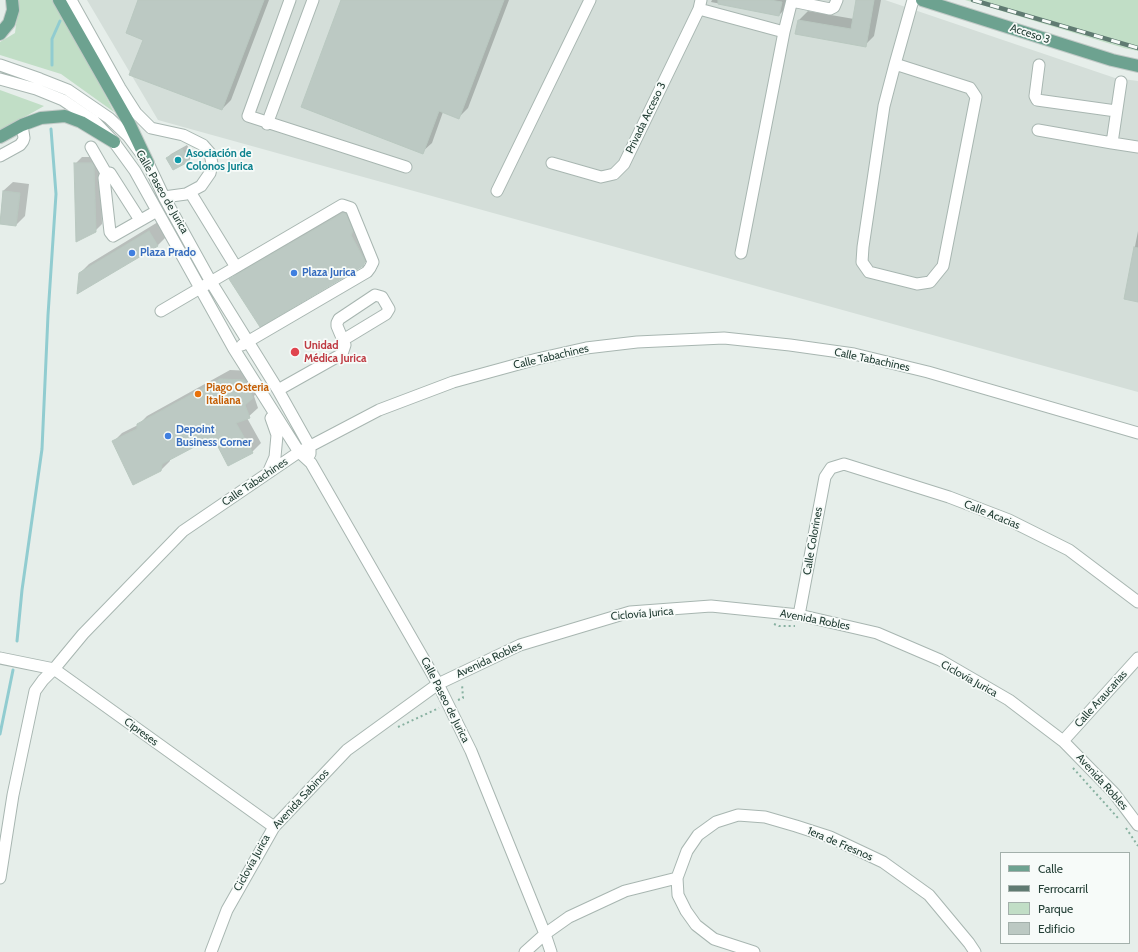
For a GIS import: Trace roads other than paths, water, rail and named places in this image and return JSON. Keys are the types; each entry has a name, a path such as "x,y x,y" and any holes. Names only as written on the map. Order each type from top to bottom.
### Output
{"main road":[{"path":"0,34 8,23 13,10 12,0"},
{"path":"58,0 129,123 148,163"},
{"name":"Acceso 3","path":"922,0 1112,60 1138,66"},
{"path":"0,137 22,125 41,118 65,116 81,122 114,142"}],"street":[{"path":"71,0 120,88 136,113 151,128 183,135 203,145 210,153 212,164 210,173 201,186 186,194 164,197"},
{"path":"290,0 248,115 249,118 406,167"},
{"path":"267,124 313,0"},
{"path":"497,191 590,0"},
{"path":"741,253 784,32 792,1 830,9 834,7 837,0"},
{"path":"895,64 970,88 976,97 943,266 930,282 917,284 869,272 862,262 884,106 895,64 913,0"},
{"path":"700,4 784,32"},
{"name":"Privada Acceso 3","path":"552,163 601,177 614,174 624,164 700,4"},
{"name":"Calle Paseo de Jurica","path":"0,65 40,78 66,95 109,118 128,136 148,163 164,197 212,282 247,342 278,390 310,447 311,462"},
{"path":"1039,65 1035,96 1036,100 1116,111"},
{"name":"Calle Paseo de Jurica","path":"0,79 36,89 66,95 114,142 135,171 234,349 299,452 311,462 438,684 471,751 551,952"},
{"path":"1112,143 1121,82"},
{"path":"0,156 20,145 23,141 22,125"},
{"path":"1038,130 1138,147"},
{"path":"91,147 106,173 110,173 140,220"},
{"path":"106,173 104,178 110,232 113,236 157,211"},
{"path":"190,192 236,267"},
{"path":"161,311 342,205 351,208 373,262 367,272 234,349"},
{"path":"278,390 342,354 345,345 337,326 339,319 375,295 382,297 389,309 386,314 343,340"},
{"name":"Calle Tabachines","path":"0,878 13,795 35,691 43,680 83,634 183,531 299,452 379,410 453,382 537,359 586,348 637,342 724,338 854,354 928,372 1138,433"},
{"path":"260,390 262,399 278,435 275,457 268,473"},
{"name":"Calle Acacias","path":"831,468 844,464 949,497 1009,520 1069,550 1138,602"},
{"name":"Calle Colorines","path":"799,615 824,477 831,468"},
{"name":"Avenida Robles","path":"438,684 520,645 630,612 712,606 799,615 877,633 940,660 1009,700 1063,741 1114,793 1138,824"},
{"name":"Cipreses","path":"0,658 54,669 274,827"},
{"name":"Calle Araucarias","path":"1063,741 1138,658"},
{"name":"Avenida Sabinos","path":"211,952 228,910 274,827 347,750 438,684"},
{"name":"1era de Fresnos","path":"677,878 686,851 698,836 716,822 738,815 765,817 830,837 883,862 929,895 975,952"},
{"path":"525,952 545,934 569,917 625,891 677,878 678,895 686,911 696,925 714,939 754,952"}],"waterway":[{"path":"52,65 52,39 60,21"},
{"path":"17,641 22,590 42,449 48,315 56,194 51,129"},
{"path":"0,734 13,670"}],"railway":[{"path":"973,0 1138,48"}],"place":[{"name":"Asociación de Colonos Jurica","path":"178,160"},
{"name":"Plaza Prado","path":"132,253"},
{"name":"Plaza Jurica","path":"294,273"},
{"name":"Unidad Médica Jurica","path":"295,352"},
{"name":"Piago Osteria Italiana","path":"198,394"},
{"name":"Depoint Business Corner","path":"168,436"}]}
